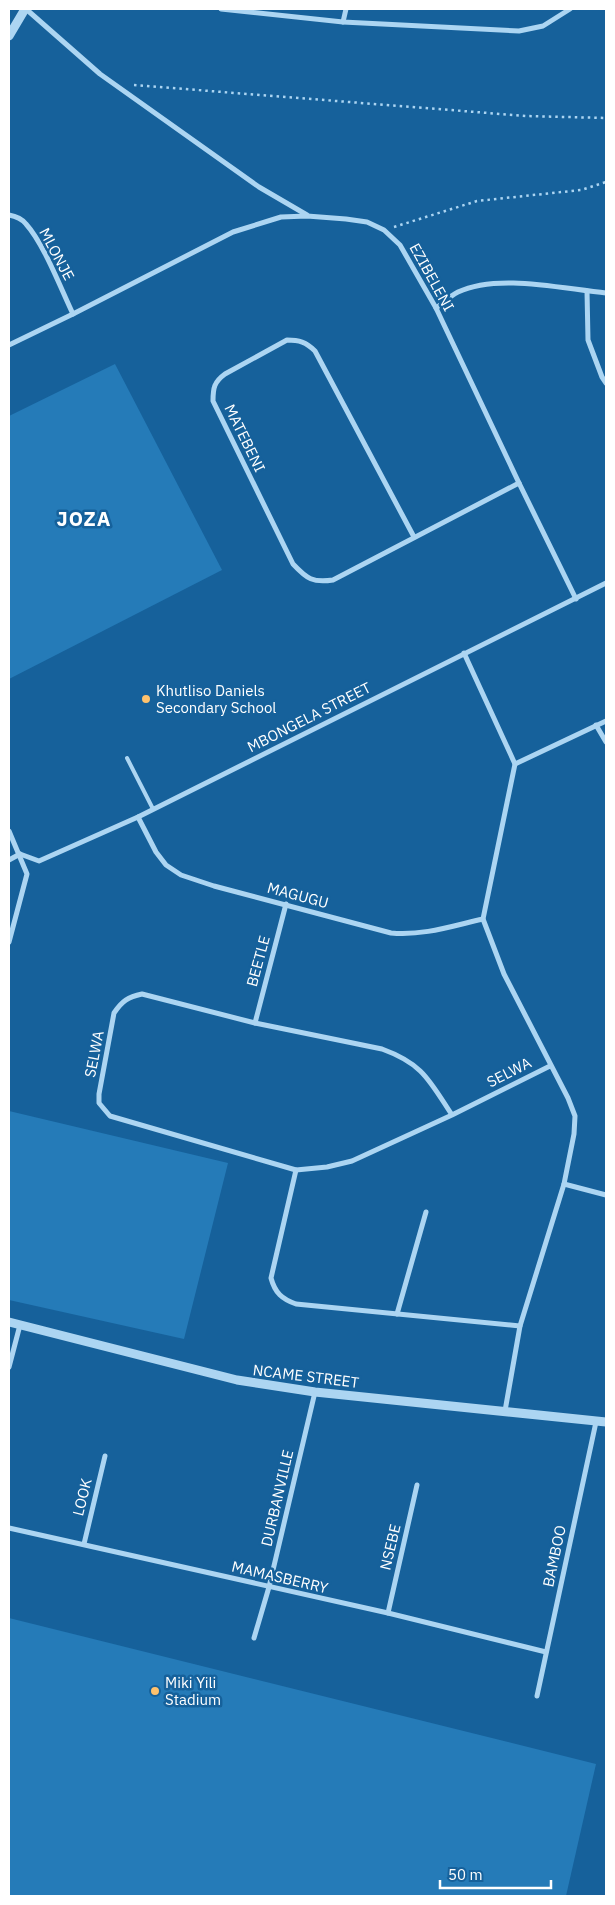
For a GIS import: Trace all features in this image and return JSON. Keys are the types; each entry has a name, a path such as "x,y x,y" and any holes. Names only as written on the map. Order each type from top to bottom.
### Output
{"street":[{"path":"9,36 25,9 100,74 259,187 308,216"},
{"path":"221,9 343,22 520,31 543,26 570,9"},
{"path":"343,22 346,9"},
{"name":"MLONJE","path":"9,215 24,222 35,237 73,314"},
{"name":"EZIBELENI","path":"9,345 233,232 281,217 308,216 367,222 384,230 400,246 436,308 576,599"},
{"path":"436,308 457,292 480,284 526,284 606,292"},
{"path":"587,291 588,340 606,383"},
{"name":"MATEBENI","path":"414,537 315,351 307,343 298,340 287,340 224,374 216,381 213,389 213,401 293,564 305,576 319,582 333,580 519,483"},
{"name":"MBONGELA STREET","path":"20,854 38,861 138,817 606,583"},
{"path":"464,653 516,764 483,919 504,974 568,1098 575,1116 574,1134 564,1184 520,1326 505,1411"},
{"path":"516,764 606,721"},
{"path":"596,725 606,742"},
{"name":"MAGUGU","path":"138,817 156,852 166,865 181,875 214,886 391,933 410,935 483,919"},
{"path":"9,831 27,874 9,942"},
{"path":"9,860 20,854"},
{"name":"BEETLE","path":"255,1023 286,904"},
{"name":"SELWA","path":"452,1115 427,1076 402,1056 382,1049 255,1023 142,994 130,997 120,1004 114,1013 99,1094 99,1102 110,1116 296,1170 352,1161 452,1115 550,1066"},
{"path":"296,1170 271,1278 278,1294 285,1300 296,1304 520,1326"},
{"path":"564,1184 606,1195"},
{"path":"397,1314 426,1212"},
{"name":"NCAME STREET","path":"9,1322 237,1380 315,1392 606,1422"},
{"path":"9,1367 20,1325"},
{"name":"DURBANVILLE","path":"254,1638 269,1587 315,1392"},
{"name":"BAMBOO","path":"537,1696 596,1422"},
{"name":"LOOK","path":"84,1544 105,1456"},
{"name":"NSEBE","path":"388,1613 417,1485"},
{"name":"MAMASBERRY","path":"9,1528 388,1613 546,1652"}],"lane":[{"path":"127,758 153,809"}],"path":[{"path":"131,84 526,116 606,118"},
{"path":"384,230 477,201 580,190 606,182"}],"shaded area":[{"path":"115,364 222,570 9,679 9,416"},
{"path":"9,1111 228,1163 184,1339 9,1300"},
{"name":"Miki Yili Stadium","path":"9,1618 596,1764 566,1896 9,1896"}],"place":[{"name":"Khutliso Daniels Secondary School","path":"146,699"},
{"name":"Miki Yili Stadium","path":"155,1691"}],"district":[{"name":"JOZA","path":"84,518"}]}
